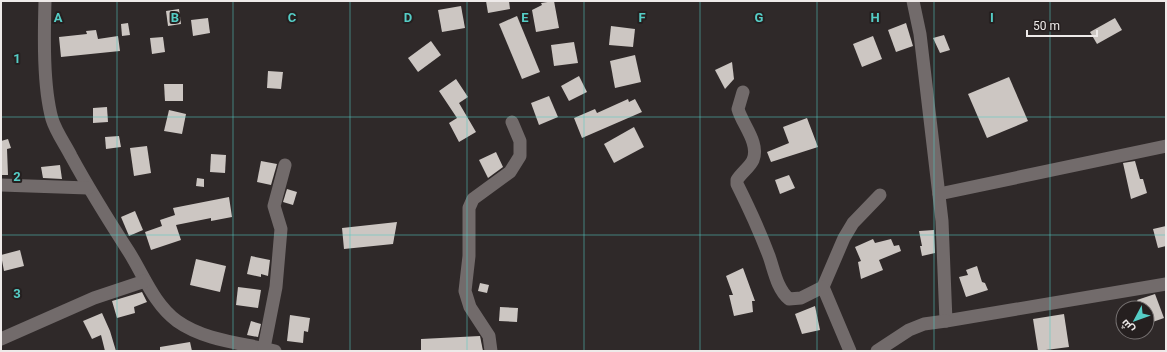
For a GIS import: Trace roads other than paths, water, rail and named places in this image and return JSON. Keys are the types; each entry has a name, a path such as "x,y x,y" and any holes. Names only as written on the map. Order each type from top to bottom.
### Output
{"street":[{"path":"44,1 44,34 48,98 52,120 88,188 145,280 164,309 177,321 193,330 216,338 270,350 281,229 274,206 285,165"},
{"path":"913,1 920,34 939,194 946,321"},
{"path":"743,92 738,109 753,144 755,154 753,161 737,180 737,184 784,295 793,300 813,293 823,287 852,223 880,195"},
{"path":"491,351 489,336 470,306 465,291 469,256 469,208 473,199 510,172 520,156 520,141 512,122"},
{"path":"939,194 1166,146"},
{"path":"1,185 88,188"},
{"path":"1,339 94,298 145,280"},
{"path":"877,351 909,330 924,324 1166,284"},
{"path":"823,287 850,351"}]}
